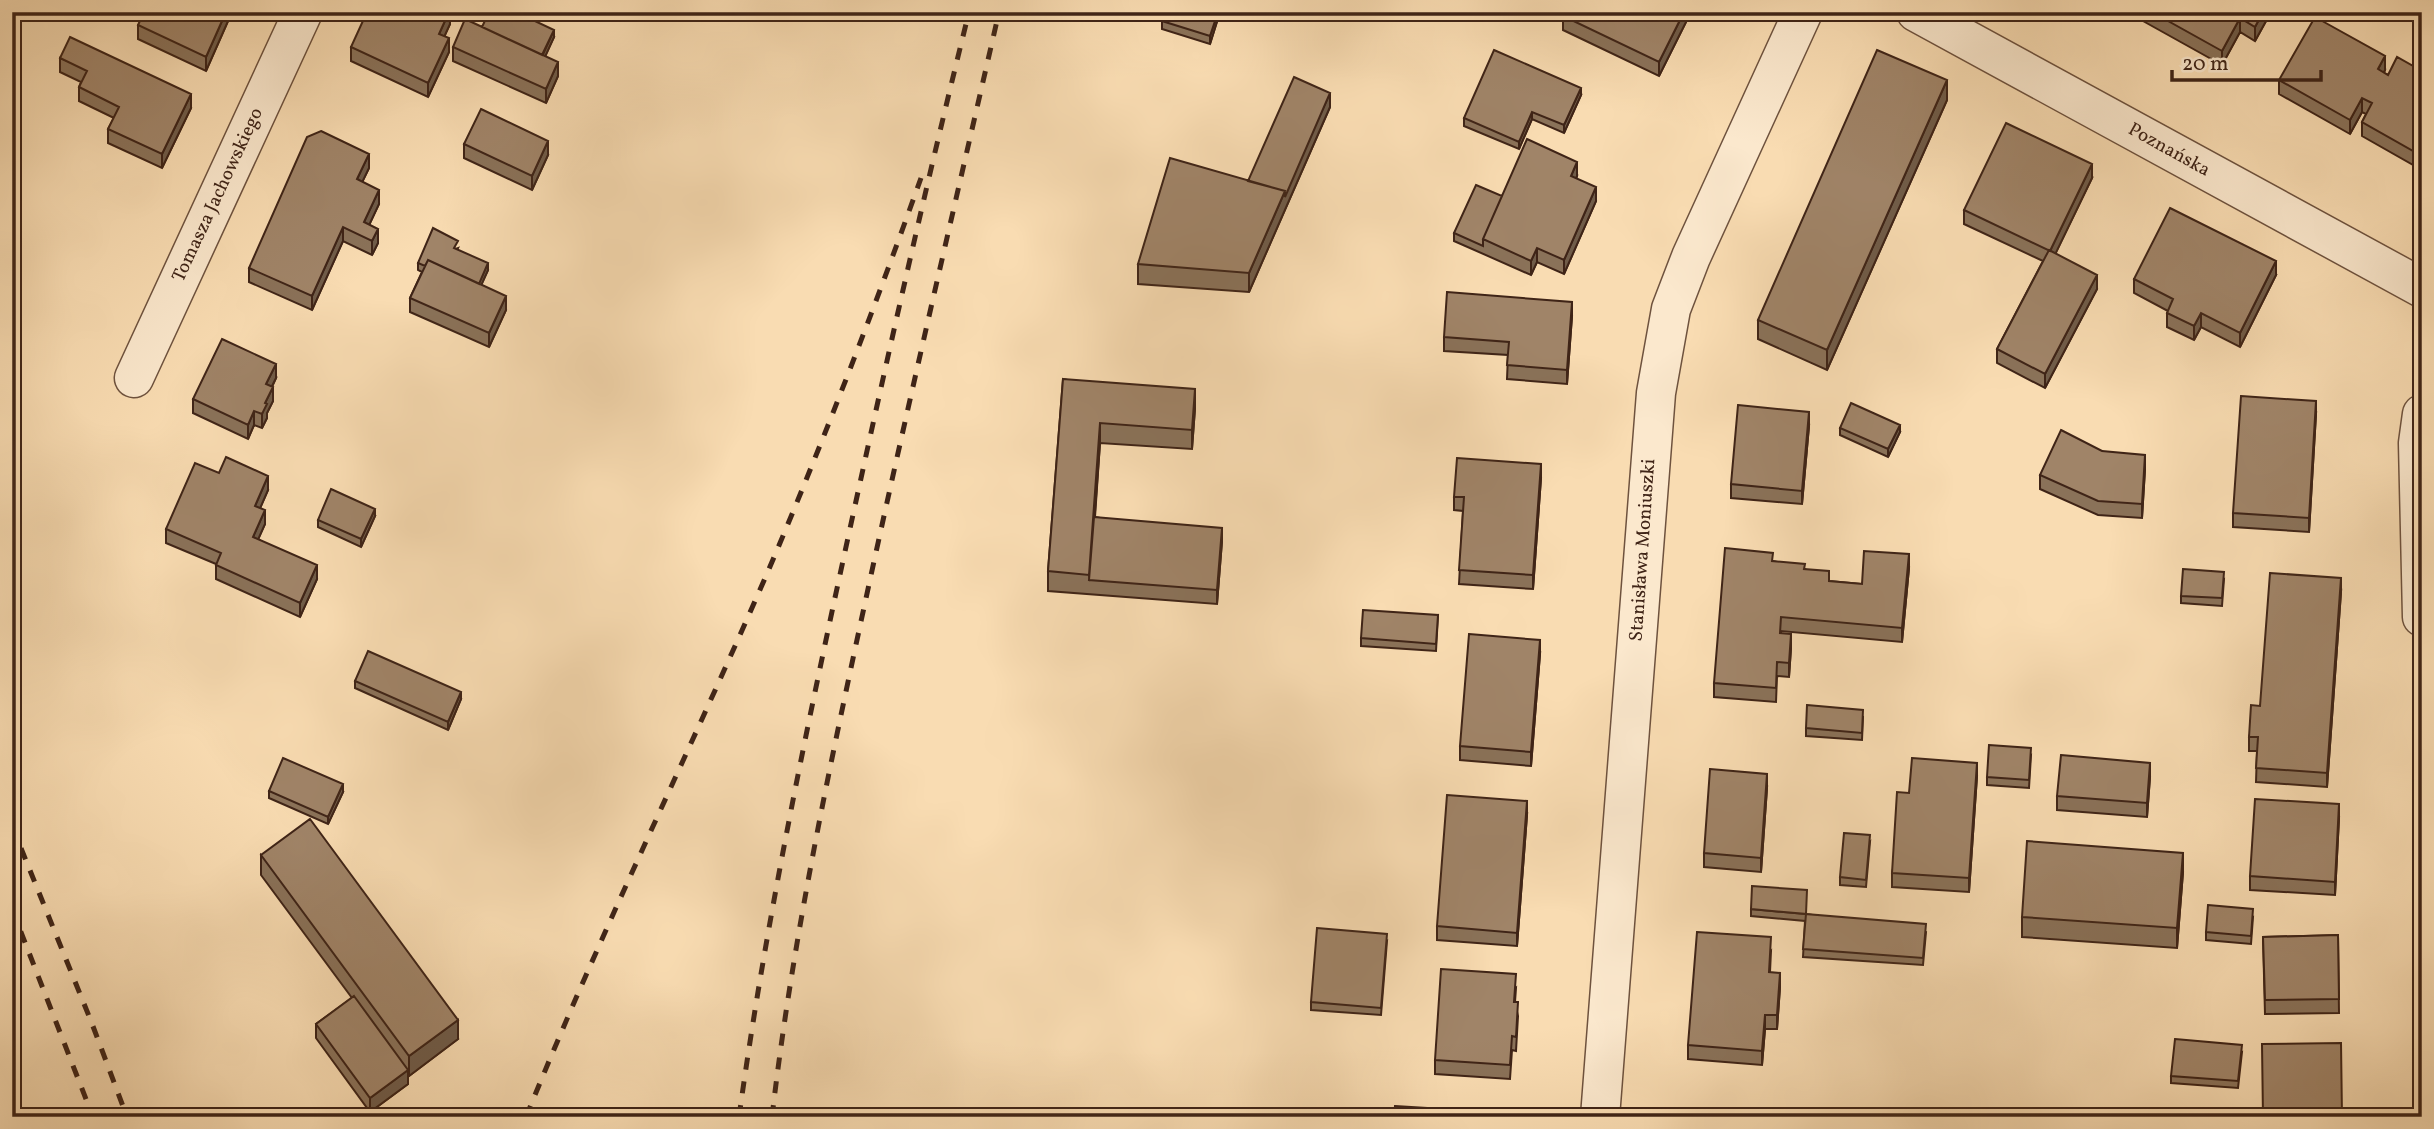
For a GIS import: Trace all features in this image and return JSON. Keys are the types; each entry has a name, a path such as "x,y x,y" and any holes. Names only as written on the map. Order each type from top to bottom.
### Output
{"street":[{"name":"Tomasza Jachowskiego","path":"134,378 303,12"},
{"name":"Stanisława Moniuszki","path":"1600,1117 1656,393 1671,309 1691,257 1802,12"},
{"name":"Poznańska","path":"1916,12 2422,288"},
{"path":"2422,414 2418,443 2422,617"}],"building":[{"path":"144,12 226,12 206,57 138,25"},
{"path":"367,12 449,12 439,34 449,38 428,83 351,47"},
{"path":"489,12 516,12 554,30 542,55 482,27"},
{"path":"1165,12 1218,12 1210,36 1162,21"},
{"path":"1565,12 1684,12 1659,62 1563,16"},
{"path":"2152,12 2263,12 2255,27 2240,18 2222,51"},
{"path":"2315,17 2385,56 2378,69 2388,75 2397,57 2422,71 2422,156 2362,122 2372,103 2362,98 2350,120 2279,80"},
{"path":"465,19 558,62 546,89 453,47"},
{"path":"70,37 191,94 162,154 108,129 119,107 79,87 87,71 60,58"},
{"path":"1494,50 1581,88 1564,125 1532,112 1519,142 1464,118"},
{"path":"1877,50 1947,80 1827,350 1758,320"},
{"path":"1294,77 1330,93 1285,197 1285,191 1248,181"},
{"path":"481,109 548,141 532,176 464,144"},
{"path":"2006,123 2092,164 2050,251 1964,210"},
{"path":"321,131 369,154 357,179 379,190 364,222 378,229 372,241 343,227 312,296 249,268 307,137"},
{"path":"1527,139 1577,162 1571,176 1596,187 1564,260 1537,248 1531,261 1483,239"},
{"path":"1170,158 1285,191 1249,273 1138,264"},
{"path":"1476,185 1502,196 1483,239 1483,246 1454,233"},
{"path":"2170,208 2276,261 2240,333 2201,313 2194,326 2167,313 2173,299 2134,279"},
{"path":"433,228 458,241 454,248 488,263 479,284 428,260 425,266 418,263"},
{"path":"2049,250 2097,275 2045,374 1997,349"},
{"path":"428,260 506,296 489,333 410,298"},
{"path":"1447,292 1572,302 1567,370 1507,365 1509,342 1444,337"},
{"path":"222,339 276,364 266,384 273,387 265,403 267,404 262,414 254,411 248,425 193,399"},
{"path":"1063,379 1195,389 1192,430 1100,423 1089,575 1048,571"},
{"path":"2241,396 2316,401 2309,518 2233,513"},
{"path":"1851,403 1900,425 1888,449 1840,428"},
{"path":"1738,405 1809,412 1802,491 1731,484"},
{"path":"2061,430 2102,451 2145,455 2142,504 2098,501 2040,475"},
{"path":"226,457 268,476 255,506 265,510 253,537 317,565 300,603 216,565 221,553 166,529 195,463 219,473"},
{"path":"1457,458 1541,464 1533,575 1459,570 1464,497 1454,497"},
{"path":"331,489 375,509 361,539 318,520"},
{"path":"1094,517 1222,528 1217,590 1089,580"},
{"path":"1725,548 1773,553 1772,561 1805,564 1804,569 1829,571 1829,581 1862,584 1864,551 1909,554 1902,628 1781,617 1780,633 1791,634 1789,663 1777,662 1776,688 1714,683"},
{"path":"2183,569 2224,572 2222,598 2181,596"},
{"path":"2270,573 2341,578 2327,773 2256,768 2258,737 2249,737 2251,705 2260,706"},
{"path":"1363,610 1438,615 1436,644 1361,638"},
{"path":"1469,634 1540,640 1531,752 1460,746"},
{"path":"368,651 461,692 448,722 355,681"},
{"path":"1807,705 1863,710 1862,733 1806,728"},
{"path":"1989,745 2031,748 2029,780 1987,777"},
{"path":"2061,755 2150,763 2147,803 2057,796"},
{"path":"283,758 343,784 328,817 269,791"},
{"path":"1912,758 1977,763 1969,878 1892,873 1897,792 1909,793"},
{"path":"1710,769 1767,774 1761,858 1704,853"},
{"path":"1447,795 1527,801 1517,933 1437,926"},
{"path":"2255,799 2339,804 2335,882 2250,876"},
{"path":"310,819 458,1020 409,1056 261,855"},
{"path":"1844,833 1870,835 1866,880 1840,877"},
{"path":"2027,841 2183,853 2177,928 2022,917"},
{"path":"1752,886 1807,890 1806,914 1751,909"},
{"path":"2208,905 2253,909 2251,936 2206,932"},
{"path":"1806,914 1926,924 1923,958 1803,949"},
{"path":"1317,928 1387,934 1381,1008 1311,1002"},
{"path":"1697,932 1771,937 1769,972 1780,973 1777,1015 1765,1015 1762,1051 1688,1045"},
{"path":"2338,935 2339,999 2265,1000 2263,937"},
{"path":"1441,969 1516,974 1516,1037 1512,1036 1510,1065 1435,1060"},
{"path":"354,996 408,1070 370,1098 316,1024"},
{"path":"2175,1039 2242,1045 2238,1081 2171,1076"},
{"path":"2341,1043 2342,1117 2263,1117 2262,1044"},
{"path":"1395,1106 1459,1110 1459,1117 1394,1117"}],"railway":[{"path":"739,1117 770,920 809,723 900,302 969,12"},
{"path":"772,1117 799,932 834,748 999,12"},
{"path":"526,1117 787,527 921,178"},
{"path":"12,826 127,1117"},
{"path":"12,909 93,1117"}]}
